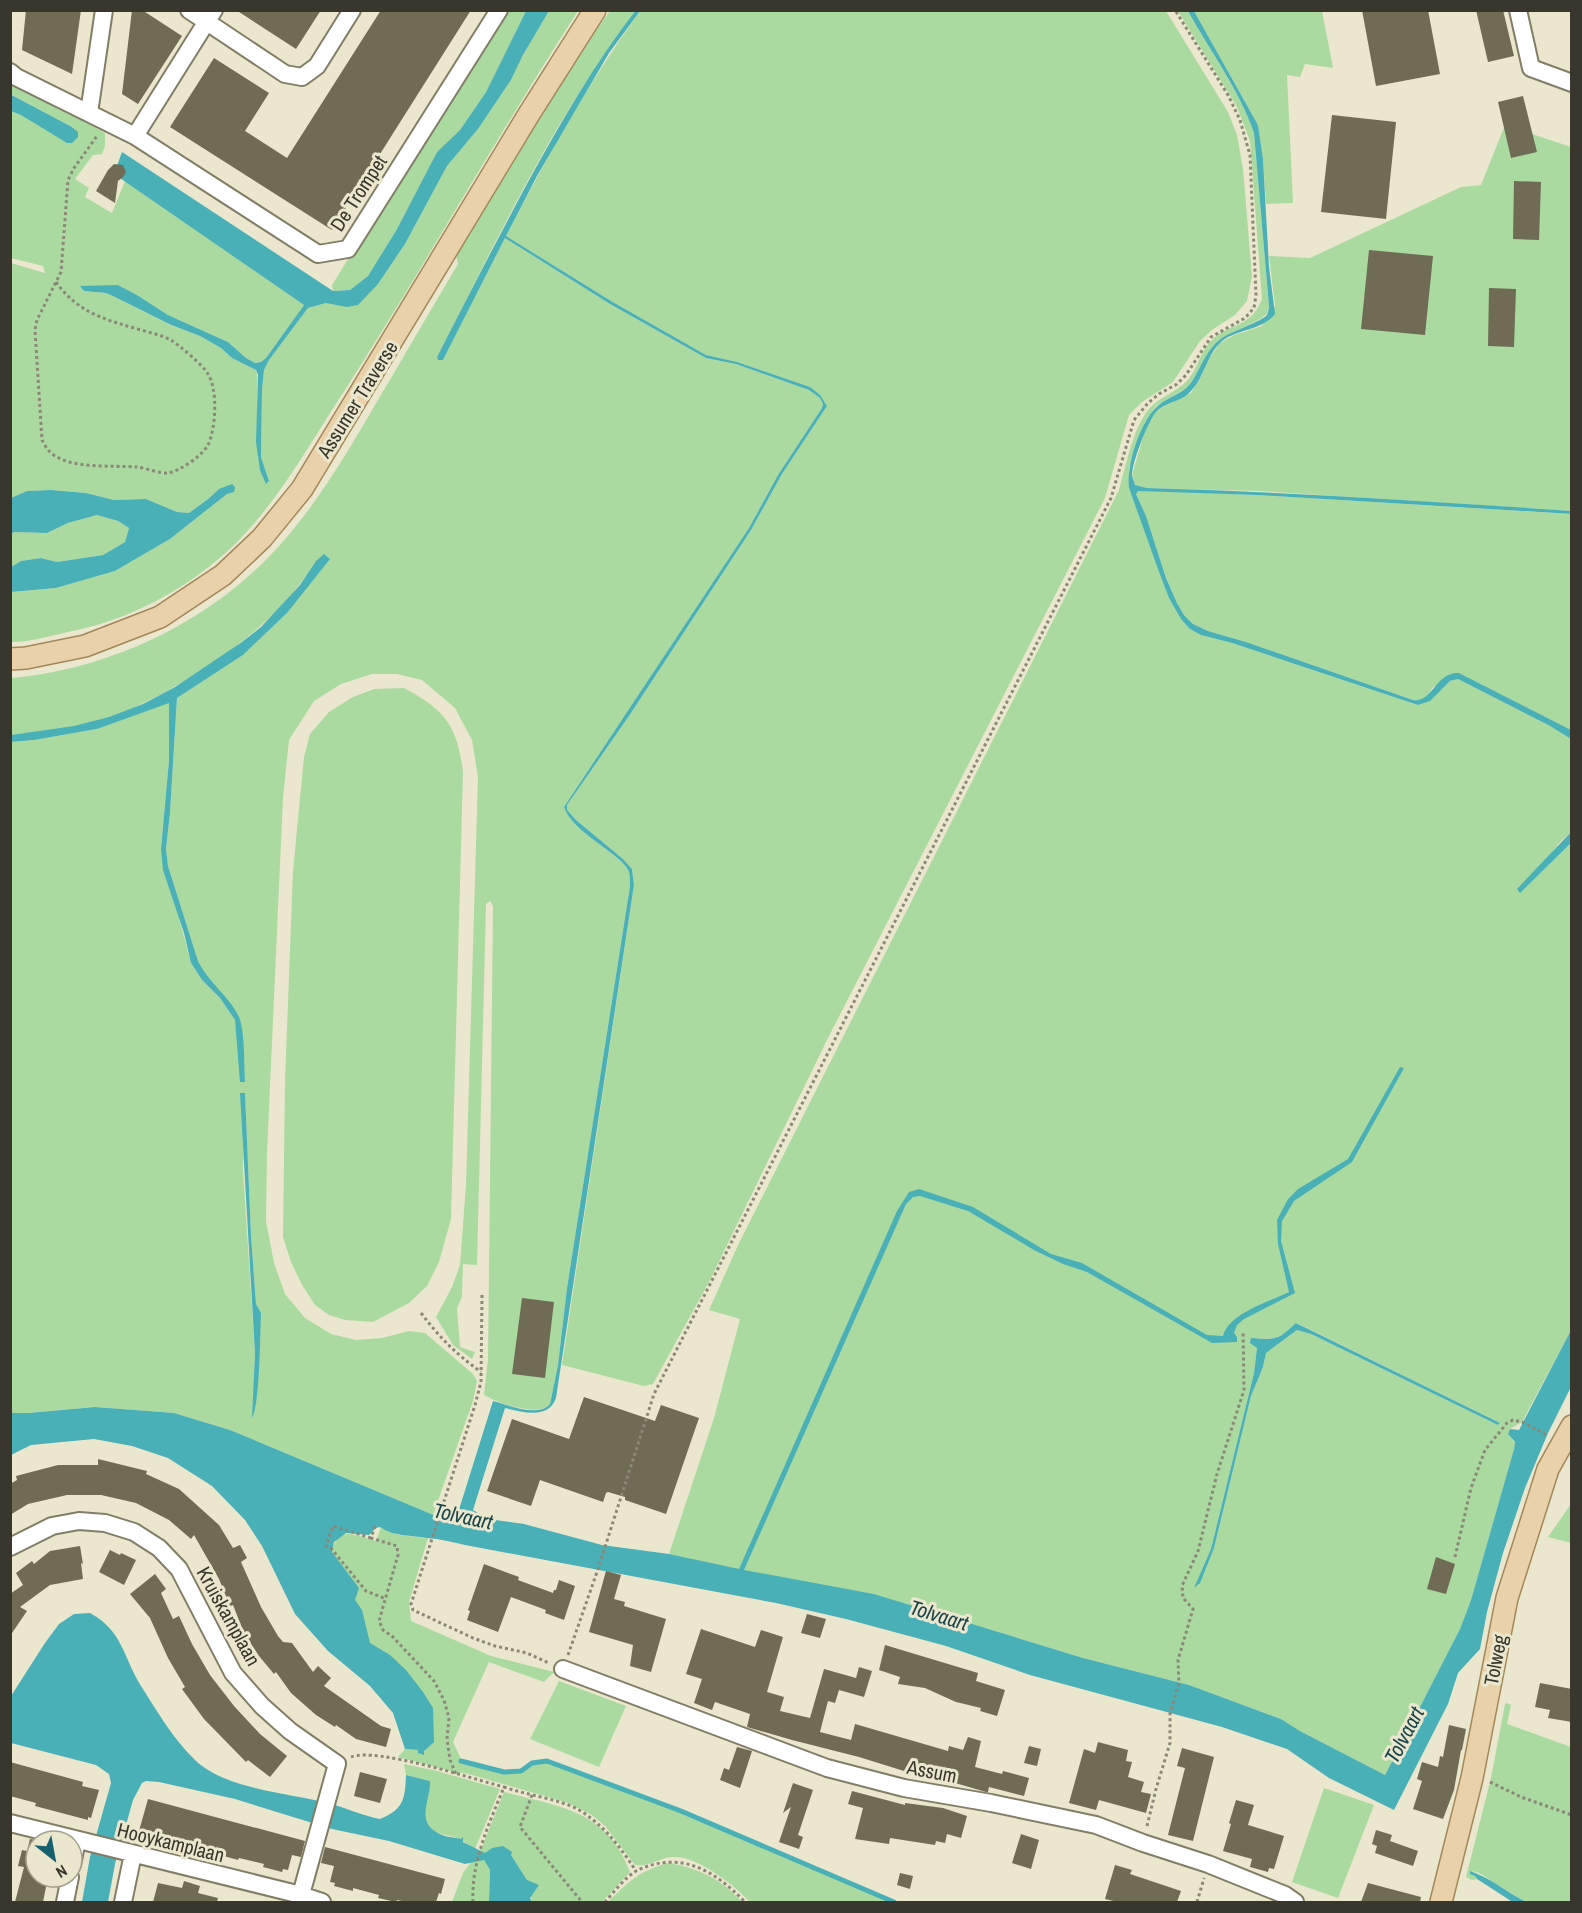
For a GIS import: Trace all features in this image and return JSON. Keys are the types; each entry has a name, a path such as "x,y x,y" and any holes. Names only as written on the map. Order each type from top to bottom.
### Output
{"main road":[{"name":"Assumer Traverse","path":"10,659 85,646 160,617 223,575 262,538 302,489 523,124 595,10"},
{"name":"Tolweg","path":"1441,1902 1472,1779 1507,1598 1545,1475 1572,1426"}],"street":[{"path":"89,113 104,10"},
{"path":"189,10 210,16 285,74 302,76 317,66 352,10"},
{"name":"De Trompet","path":"10,72 135,136 318,254 348,249 499,10"},
{"path":"1518,10 1531,68 1572,83"},
{"path":"135,136 210,16"},
{"name":"Kruiskamplaan","path":"10,1547 52,1526 79,1521 105,1523 134,1532 159,1548 179,1569 233,1673 262,1706 290,1731 337,1764"},
{"name":"Assum","path":"563,1669 827,1768 904,1788 1096,1825 1209,1864 1285,1895 1295,1902"},
{"path":"300,1899 337,1764"},
{"name":"Hooykamplaan","path":"10,1823 33,1829"},
{"name":"Hooykamplaan","path":"84,1842 300,1899 322,1902"},
{"path":"123,1902 128,1853"}],"path":[{"path":"482,1295 481,1372 475,1405 411,1604 413,1610 449,1628 495,1646 527,1653 563,1669 597,1572 654,1394 1111,498 1134,420 1148,403 1177,384 1186,375 1211,337 1245,318 1254,308 1256,295 1250,155 1240,120 1228,95 1175,10"},
{"path":"56,282 66,296 104,319 171,340 209,374 215,401 214,426 207,447 187,465 167,473 126,466 95,467 63,459 49,452 42,440 34,330 37,320 56,282 61,272 68,180 107,122"},
{"path":"421,1313 455,1353 481,1372"},
{"path":"1143,1843 1170,1743 1170,1714 1179,1683 1178,1660 1193,1609 1183,1598 1182,1586 1198,1551 1217,1474 1244,1390 1243,1331"},
{"path":"1455,1557 1471,1488 1485,1450 1507,1423 1513,1420 1522,1422 1547,1435"},
{"path":"386,1599 366,1591 330,1547 326,1546 333,1526 397,1546 398,1555 386,1599 379,1621 383,1630 393,1637 434,1681 444,1700 449,1718 447,1739 450,1760 456,1774"},
{"path":"371,1538 375,1526"},
{"path":"337,1764 354,1756 372,1754 456,1774 578,1809 612,1839 636,1870"},
{"path":"1472,1779 1495,1783 1521,1797 1572,1815"},
{"path":"473,1902 481,1844 504,1787"},
{"path":"532,1795 520,1827 582,1902"},
{"path":"605,1902 636,1870 664,1862 677,1862 703,1868 724,1882 745,1902"},
{"path":"1197,1902 1209,1864"}],"green space":[{"path":"503,11 526,11 486,92 460,130 437,152 397,229 368,276 350,290 333,291 332,285"},
{"path":"549,11 578,11 373,346 288,479 257,520 210,566 184,585 156,601 127,615 94,626 38,639 11,642 11,592 56,588 115,571 170,539 227,494 234,492 219,489 189,513 177,512 146,499 114,500 86,493 51,490 27,491 11,498 11,263 45,273 43,266 11,258 11,111 76,129 11,94 11,81 105,133 105,146 102,154 93,155 75,179 89,188 85,197 112,213 125,181 304,305 266,358 255,363 228,342 168,315 118,285 84,291 106,293 170,325 200,336 221,348 232,358 256,370 259,453 263,476 267,484 269,481 261,457 262,390 264,370 269,360 308,308 378,284 405,244 447,166 478,129 511,80"},
{"path":"610,11 636,11 579,92 553,135 482,268 437,357 438,360 443,360 505,238 610,304 706,358 736,364 809,390 820,398 823,404 778,475 749,528 564,807 577,826 625,865 629,872 630,886 567,1288 558,1365 550,1404 537,1410 518,1408 484,1395 488,1359 493,906 490,901 486,904 477,1265 463,1264 462,1297 457,1308 460,1347 475,1352 472,1359 453,1345 436,1317 452,1287 460,1265 466,1185 478,777 472,740 455,708 422,680 397,674 372,674 341,684 314,701 289,740 283,798 266,1221 274,1263 285,1294 305,1318 331,1334 356,1340 382,1338 409,1331 425,1333 473,1374 477,1381 473,1401 433,1515 230,1430 174,1413 95,1407 11,1413 11,742 97,729 169,702 169,760 161,849 191,963 235,1020 244,1082 234,1009 204,975 168,866 166,849 177,698 243,655 287,613 316,561 281,607 240,643 185,681 123,712 98,721 11,735 11,678 76,667 140,645 199,614 252,573 271,555 305,515 348,450 458,264 456,255 492,193 548,100","holes":["245,1093 256,1304 259,1312 253,1416 255,1354 243,1170"]},
{"path":"640,11 1166,11 1228,112 1237,135 1243,169 1252,276 1247,301 1235,315 1200,341 1173,382 1142,402 1129,415 1105,498 827,1040 709,1282 653,1384 644,1386 562,1365 634,885 632,869 576,820 567,810 567,805 629,716 751,530 782,474 827,406 810,387 737,362 706,355 611,301 506,236 569,121 603,65"},
{"path":"1178,11 1188,11 1232,86 1254,133 1269,306 1267,314 1215,344 1188,387 1156,406 1145,422 1129,469 1129,488 1181,619 1201,635 1232,643 1418,705 1430,700 1450,681 1458,679 1571,739 1571,832 1520,892 1571,843 1571,1330 1522,1422 1510,1429 1508,1434 1515,1443 1514,1449 1471,1600 1460,1629 1385,1775 1281,1719 1189,1685 1083,1658 873,1594 744,1571 669,1554 714,1418 740,1319 709,1310 739,1243 1119,490 1136,433 1146,412 1187,381 1210,342 1224,331 1245,321 1257,309 1262,299 1250,141 1237,107","holes":["1297,1323 1500,1423 1498,1425 1311,1334 1297,1330 1266,1353 1251,1396 1214,1548 1195,1587 1211,1549 1254,1373 1257,1348 1251,1338 1276,1337"]},
{"path":"1194,11 1322,11 1333,68 1305,64 1300,77 1287,75 1293,203 1266,204 1258,125"},
{"path":"1505,125 1571,147 1571,511 1258,491 1147,488 1135,485 1132,475 1147,423 1157,410 1191,393 1207,361 1220,343 1234,335 1262,326 1275,306 1269,256 1310,258 1461,187 1481,185"},
{"path":"1142,490 1571,514 1571,730 1459,673 1433,687 1426,698 1413,700 1193,624 1184,615 1166,578 1146,516 1136,494"},
{"path":"97,515 118,521 129,528 125,542 103,555 57,562 41,558 21,561 11,567 10,534 14,532 47,533 68,523"},
{"path":"404,688 430,704 447,721 457,742 463,772 451,1219 439,1262 427,1286 409,1303 373,1322 345,1320 329,1315 315,1305 291,1262 283,1237 285,1081 293,871 304,757 310,734 329,712 353,697 374,689"},
{"path":"1571,1504 1571,1543 1548,1537"},
{"path":"381,1527 398,1535 428,1538 409,1602 411,1621 491,1656 554,1672 544,1682 489,1662 453,1742 462,1761 504,1772 521,1771 532,1763 547,1761 681,1811 894,1902 750,1902 714,1872 692,1861 672,1857 645,1865 635,1865 605,1826 592,1815 568,1803 465,1773 398,1757 405,1749 418,1750 424,1755 347,1623 332,1552 338,1538 343,1535 355,1535 376,1541"},
{"path":"559,1681 626,1706 599,1767 530,1739"},
{"path":"1507,1703 1511,1705 1507,1724 1571,1747 1571,1902 1526,1902 1479,1873 1471,1871 1477,1879 1472,1880 1466,1877"},
{"path":"404,1764 500,1789 475,1849 460,1839 436,1832 427,1825 424,1813 430,1781 406,1775"},
{"path":"1324,1788 1374,1805 1338,1898 1292,1882"},
{"path":"504,1792 562,1808 595,1823 620,1851 630,1872 602,1902 532,1902 527,1880 511,1855 484,1860 490,1870 489,1902 452,1902 463,1873 482,1847"},
{"path":"668,1863 709,1876 735,1894 742,1902 608,1902 635,1878"}],"water":[{"name":"Tolvaart","path":"636,10 640,11 609,53 537,176 506,236 611,301 706,355 737,362 810,387 820,395 827,406 782,474 751,530 629,716 567,805 567,810 576,820 632,869 634,885 556,1398 552,1405 541,1412 505,1408 473,1510 488,1519 524,1524 602,1545 669,1554 739,1569 897,1211 909,1192 919,1189 973,1207 1051,1254 1082,1263 1207,1335 1223,1336 1233,1321 1241,1315 1289,1292 1278,1244 1277,1220 1288,1199 1298,1189 1348,1159 1400,1067 1404,1068 1352,1162 1294,1201 1282,1221 1281,1241 1295,1293 1244,1319 1237,1325 1234,1333 1237,1342 1212,1343 1087,1272 1063,1264 1034,1250 968,1211 920,1196 913,1197 906,1204 744,1570 874,1594 1083,1658 1189,1685 1281,1719 1385,1775 1460,1629 1471,1600 1514,1449 1515,1442 1508,1434 1510,1429 1519,1430 1571,1330 1571,1387 1548,1433 1525,1488 1503,1553 1487,1612 1480,1649 1458,1673 1448,1704 1394,1810 1329,1778 1287,1749 1222,1727 1030,1675 946,1646 846,1619 776,1603 441,1540 397,1534 380,1527 369,1535 346,1533 334,1542 332,1552 359,1588 355,1600 362,1610 370,1643 390,1655 406,1670 433,1708 434,1742 424,1751 424,1755 418,1753 418,1750 405,1749 393,1713 370,1686 328,1651 295,1614 262,1546 245,1520 212,1486 168,1458 132,1446 94,1439 31,1445 11,1455 11,1413 95,1407 174,1413 230,1430 443,1519 457,1516 493,1401 531,1410 545,1408 550,1404 558,1365 567,1288 630,886 629,872 625,865 577,826 564,807 749,528 778,475 823,404 820,398 809,390 736,364 706,358 610,304 505,238 443,360 438,360 437,357 471,291 553,137 592,72"},
{"path":"526,11 549,11 511,80 478,129 447,166 405,244 378,284 358,305 347,307 326,303 308,308 269,360 264,370 262,390 261,457 269,481 266,484 260,470 256,442 258,375 256,370 232,358 221,348 200,336 171,325 106,293 84,291 80,286 118,285 168,315 228,342 255,363 266,358 304,305 114,174 122,152 333,291 350,290 368,276 397,229 437,152 460,130 486,92"},
{"path":"1188,11 1194,11 1258,125 1263,159 1269,267 1275,314 1263,324 1225,339 1211,355 1191,391 1155,413 1146,429 1135,462 1132,476 1135,485 1147,488 1306,494 1571,511 1572,514 1257,495 1138,491 1136,494 1177,603 1193,624 1208,631 1413,700 1425,697 1444,677 1459,673 1571,730 1571,739 1458,679 1450,681 1430,701 1418,705 1232,643 1201,635 1190,629 1181,619 1169,598 1129,488 1130,467 1136,443 1153,411 1164,401 1187,387 1216,343 1227,335 1264,318 1269,306 1254,133 1232,86"},
{"path":"10,94 72,127 78,132 78,137 72,143 67,143 11,111"},
{"path":"232,484 235,487 234,492 227,494 170,539 115,571 56,588 11,592 11,567 21,561 41,558 57,562 103,555 125,542 129,528 118,521 97,515 68,523 47,533 14,532 11,534 11,498 27,491 51,490 86,493 114,500 146,499 177,512 189,513 219,489"},
{"path":"324,554 330,559 287,613 243,655 177,698 166,849 168,866 198,961 207,976 235,1010 241,1023 245,1082 240,1082 235,1020 191,963 184,933 163,870 161,849 169,760 169,703 97,729 11,742 11,735 74,726 109,717 143,704 175,687 261,627 300,585 316,561"},
{"path":"1571,832 1571,843 1520,893 1517,889"},
{"path":"240,1093 245,1093 251,1236 256,1304 261,1313 258,1384 252,1418 255,1354"},
{"path":"1296,1323 1500,1423 1498,1425 1311,1334 1297,1330 1266,1353 1251,1396 1214,1548 1200,1583 1194,1588 1211,1549 1254,1373 1257,1348 1250,1343 1251,1338 1276,1338"},
{"path":"90,1613 101,1620 116,1636 141,1686 172,1734 195,1760 208,1770 241,1784 332,1804 380,1819 394,1811 402,1802 406,1775 430,1781 426,1816 431,1828 446,1836 461,1839 463,1837 463,1842 485,1853 492,1848 503,1846 512,1852 511,1855 527,1880 539,1885 530,1898 532,1902 489,1902 490,1870 484,1860 465,1864 389,1841 332,1829 235,1799 146,1781 142,1783 133,1800 115,1864 108,1902 82,1902 90,1857 111,1783 109,1774 96,1765 11,1743 11,1696 59,1624 74,1614"},
{"path":"1470,1871 1492,1881 1526,1902 1511,1901 1470,1874"}],"building":[{"path":"26,10 81,10 72,74 22,50"},
{"path":"132,10 142,10 182,36 138,104 122,94"},
{"path":"236,10 321,10 296,49"},
{"path":"381,10 471,10 332,230 170,127 214,58 269,93 245,131 287,158"},
{"path":"1362,10 1428,10 1440,74 1376,86"},
{"path":"1476,10 1503,10 1514,56 1488,62"},
{"path":"1523,96 1537,152 1511,158 1498,102"},
{"path":"1332,115 1396,122 1386,219 1321,212"},
{"path":"114,164 123,165 126,172 118,181 115,203 96,191"},
{"path":"1514,181 1541,182 1539,240 1513,239"},
{"path":"1369,250 1433,256 1425,335 1361,329"},
{"path":"1489,288 1516,289 1514,347 1488,346"},
{"path":"522,1298 554,1302 545,1378 512,1374"},
{"path":"584,1397 655,1421 661,1405 699,1418 666,1514 608,1492 603,1502 540,1480 531,1506 487,1491 512,1419 569,1439"},
{"path":"98,1459 147,1471 146,1474 179,1489 219,1525 233,1548 240,1545 247,1558 241,1562 261,1607 278,1636 283,1642 292,1643 313,1672 318,1666 331,1678 324,1686 381,1726 391,1729 386,1747 356,1739 316,1715 291,1693 276,1672 274,1674 259,1656 244,1633 233,1605 230,1606 219,1579 194,1535 191,1539 169,1520 136,1503 101,1495 67,1495 28,1504 10,1515 10,1484 17,1480 16,1476 58,1465 98,1465"},
{"path":"80,1546 83,1579 50,1585 20,1607 27,1611 10,1636 10,1594 23,1585 16,1573 32,1561 34,1564 50,1551"},
{"path":"110,1550 136,1560 124,1585 99,1572"},
{"path":"1436,1557 1455,1564 1446,1594 1427,1589"},
{"path":"484,1564 553,1593 559,1580 575,1586 564,1620 545,1613 546,1610 511,1597 498,1632 467,1620 470,1611 468,1610"},
{"path":"606,1571 621,1575 614,1599 625,1602 624,1606 666,1619 651,1672 630,1666 633,1645 589,1632"},
{"path":"155,1574 166,1589 161,1593 173,1619 179,1616 210,1675 260,1734 287,1756 270,1777 248,1760 246,1762 204,1719 182,1689 185,1687 168,1658 150,1618 130,1594"},
{"path":"807,1614 826,1619 820,1638 801,1633"},
{"path":"701,1629 755,1647 761,1630 783,1637 767,1692 784,1697 780,1711 810,1718 824,1669 856,1678 859,1667 872,1671 864,1697 839,1690 835,1703 828,1701 820,1732 851,1740 855,1724 948,1751 949,1746 963,1750 968,1737 981,1741 975,1767 1029,1778 1024,1796 989,1787 986,1792 792,1740 747,1727 750,1714 715,1702 712,1710 694,1703 702,1679 686,1674"},
{"path":"885,1645 978,1673 976,1681 1005,1690 997,1716 980,1711 981,1708 956,1702 925,1688 898,1684 900,1677 879,1670"},
{"path":"1540,1683 1572,1689 1572,1722 1548,1718 1550,1710 1535,1707"},
{"path":"1449,1725 1466,1729 1454,1790 1443,1819 1413,1809 1422,1781 1417,1779 1422,1762 1438,1767 1440,1756 1443,1757"},
{"path":"1098,1742 1128,1750 1126,1761 1132,1762 1128,1777 1144,1782 1141,1792 1151,1794 1146,1813 1099,1800 1096,1810 1069,1803 1084,1749 1095,1753"},
{"path":"1029,1746 1041,1749 1037,1766 1024,1763"},
{"path":"737,1747 752,1751 740,1788 720,1780 724,1768 729,1770"},
{"path":"1182,1748 1214,1757 1193,1841 1168,1835 1185,1768 1177,1766"},
{"path":"10,1762 83,1782 82,1786 99,1790 91,1818 88,1817 88,1820 35,1806 36,1803 10,1796"},
{"path":"360,1772 387,1779 380,1803 354,1796"},
{"path":"793,1783 813,1790 798,1835 803,1837 799,1849 779,1842 791,1807 783,1813"},
{"path":"852,1791 905,1805 905,1803 943,1808 967,1816 961,1838 947,1834 945,1843 936,1841 935,1845 890,1838 889,1844 855,1839 863,1808 848,1804"},
{"path":"148,1799 305,1841 301,1857 292,1855 288,1870 283,1869 282,1872 263,1867 264,1864 220,1855 220,1852 195,1846 194,1848 142,1834 142,1831 139,1831"},
{"path":"1236,1800 1254,1805 1248,1825 1284,1836 1274,1869 1269,1868 1268,1872 1250,1867 1252,1859 1223,1851"},
{"path":"1376,1830 1392,1835 1390,1841 1418,1851 1413,1866 1375,1853 1377,1846 1372,1844"},
{"path":"1021,1834 1039,1840 1031,1869 1012,1863"},
{"path":"325,1847 445,1879 441,1894 439,1893 436,1902 397,1900 396,1902 353,1888 353,1891 334,1886 335,1883 330,1882 334,1866 321,1863"},
{"path":"22,1850 24,1850 24,1867 18,1866"},
{"path":"1115,1865 1132,1870 1130,1874 1181,1891 1177,1902 1118,1902 1105,1899"},
{"path":"24,1867 24,1889 46,1889 43,1902 15,1902"},
{"path":"900,1873 913,1876 910,1889 897,1885"},
{"path":"184,1881 200,1886 198,1893 218,1898 217,1902 153,1902 158,1883 182,1888"},
{"path":"1368,1883 1421,1897 1420,1902 1361,1902"}],"waterway":[{"path":"461,1761 504,1772 521,1771 532,1763 547,1761 681,1811 894,1902"}]}
